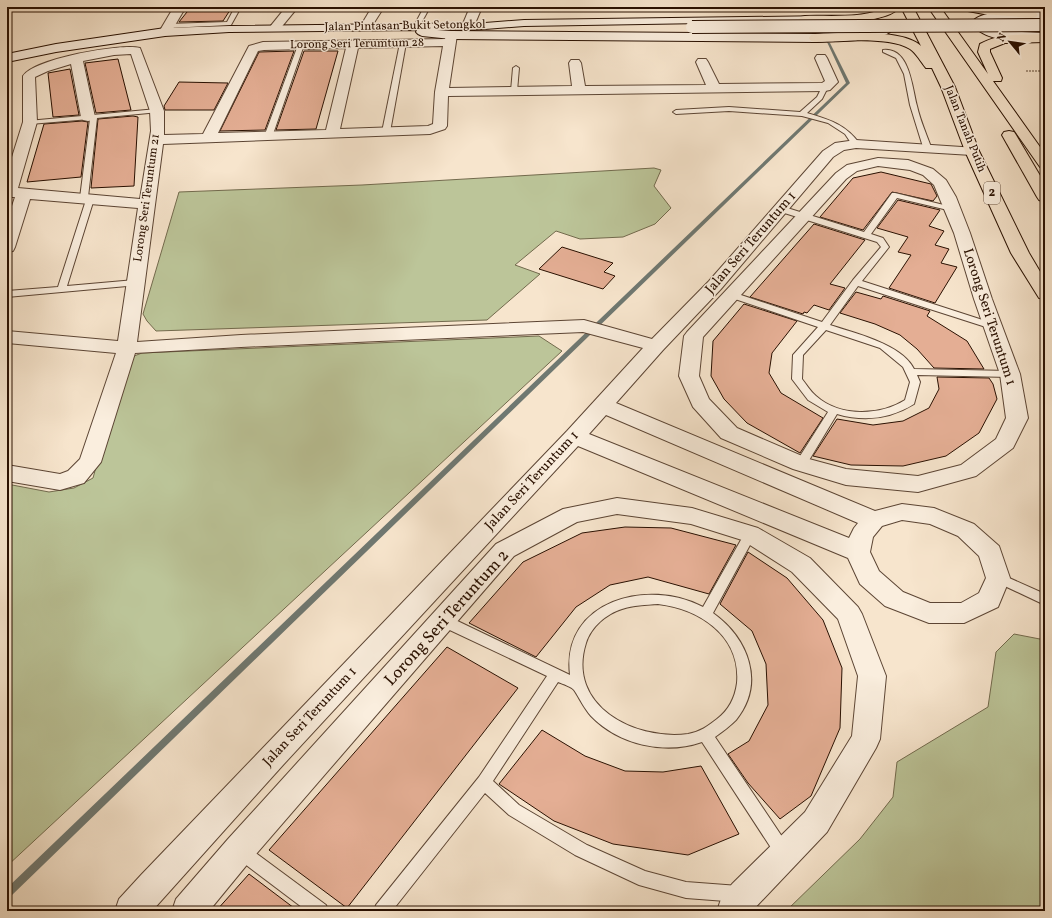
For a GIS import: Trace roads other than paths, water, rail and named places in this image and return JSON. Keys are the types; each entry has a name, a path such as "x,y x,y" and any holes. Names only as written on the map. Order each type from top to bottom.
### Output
{"highway":[{"path":"805,19 872,16 888,12 894,7"},
{"name":"Jalan Tanah Putih","path":"907,7 948,87 972,150 1020,253 1045,294"},
{"path":"934,7 1045,164"},
{"path":"961,7 984,11 1032,15"},
{"path":"815,38 882,38 893,39 910,44 919,51 948,87"},
{"path":"1002,102 997,79 984,52 984,47 990,43 999,41 1045,38"},
{"path":"964,50 966,61 986,100 1045,197"},
{"name":"2","path":"1020,253 1032,264 1045,268"}],"street":[{"path":"275,28 292,7"},
{"path":"366,27 378,7"},
{"path":"468,26 476,7"},
{"path":"166,29 178,10"},
{"path":"1045,15 991,16 983,18 977,23 985,30 994,33 1012,36 1045,38"},
{"name":"Jalan Pintasan Bukit Setongkol","path":"7,65 78,51 160,40 524,23 805,19 868,21 882,25 886,29 885,32 878,34 815,38 451,39"},
{"path":"693,30 1045,25"},
{"path":"485,26 693,30 1045,32"},
{"name":"Jalan Pintasan Bukit Setongkol","path":"7,58 166,29 366,27 420,29 693,30"},
{"path":"157,140 430,130 440,126 442,92 451,39 420,29"},
{"name":"Lorong Seri Terumtum 28","path":"208,139 253,49 263,46 301,44 403,43 451,39"},
{"path":"332,134 353,44"},
{"name":"Lorong Seri Teruntum 21","path":"7,473 60,482 76,477 90,462 127,348 135,283 157,140 157,111 136,52 126,50 113,51 77,60"},
{"path":"442,92 824,87 832,82 821,58"},
{"path":"8,241 13,192 30,122 30,76 37,70 77,60 91,117"},
{"path":"702,62 714,88"},
{"path":"575,63 579,90"},
{"name":"Jalan Seri Teruntum 1","path":"131,911 152,886 268,761 575,436 602,404 715,285 828,154 840,146 856,144 893,154 927,147 972,150"},
{"name":"Lorong Seri Teruntum 1","path":"893,154 934,176 942,185 952,209 1010,374 1017,418 1005,443 968,471 918,484 846,477 801,464 729,433 700,402 689,376 694,336 841,176 852,168 878,162 893,154"},
{"path":"13,192 148,204"},
{"path":"7,336 127,348 242,341 592,328 656,346"},
{"path":"602,404 874,520"},
{"path":"714,452 729,433"},
{"path":"575,436 858,552"},
{"path":"692,516 709,492"},
{"name":"Lorong Seri Teruntum 2","path":"188,911 239,850 505,550 571,515 617,506 692,516 750,534 801,565 849,614 872,676 866,739 816,822 738,903"},
{"path":"902,512 934,516 966,530 990,552 998,578 989,600 964,613 929,613 894,599 874,582 869,577 858,552 862,534 874,520 902,512"}],"lane":[{"path":"166,29 229,24 238,7"},
{"path":"420,29 427,7"},
{"path":"386,132 403,43"},
{"path":"268,137 301,44"},
{"path":"885,51 898,57 907,74 913,104 927,147"},
{"path":"514,90 516,68"},
{"path":"806,115 820,98 824,87"},
{"path":"676,112 729,109 806,115 830,122 847,133 856,144"},
{"path":"30,122 157,111"},
{"path":"61,290 87,198 91,117"},
{"path":"866,235 895,195 952,209"},
{"path":"732,294 824,326 883,346 906,365 915,382 910,402 895,411 877,415 834,411 813,398 797,379 798,355 824,326 856,282 886,247 880,240 782,209"},
{"path":"856,282 992,326"},
{"path":"7,294 135,283"},
{"path":"910,372 1010,374"},
{"path":"801,464 834,411"},
{"path":"706,614 750,534"},
{"path":"998,578 1045,600"},
{"path":"658,599 683,603 706,614 727,631 740,652 745,676 741,699 727,720 705,735 680,741 654,741 629,734 606,722 589,705 578,685 574,662 579,640 592,622 610,608 633,600 658,599"},
{"path":"442,620 578,685"},
{"path":"382,911 484,782 556,674"},
{"path":"705,735 784,854"},
{"path":"484,782 514,810 581,850 610,864 646,880 738,903"},
{"path":"239,850 320,911"}],"waterway":[{"path":"7,894 848,83 828,43"}]}
